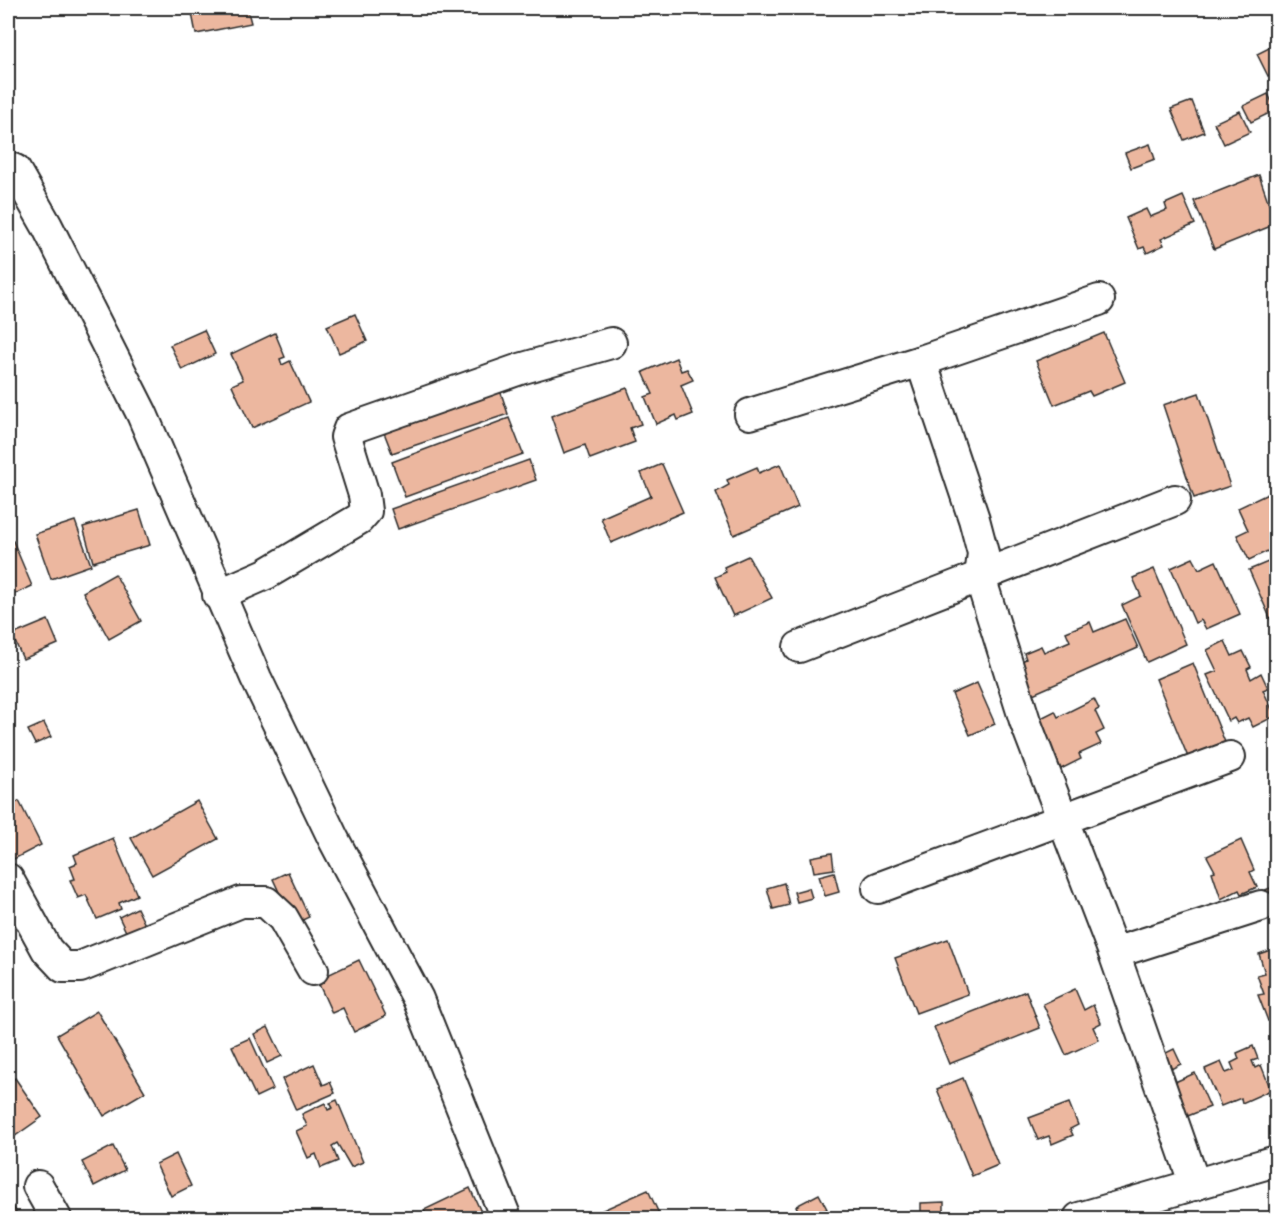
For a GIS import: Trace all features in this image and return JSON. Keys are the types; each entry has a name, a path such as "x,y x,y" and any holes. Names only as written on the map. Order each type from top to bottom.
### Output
{"street":[{"path":"8,167 15,170 47,226 142,414 218,595 334,840 418,999 506,1218"},
{"path":"750,414 921,361 1100,300"},
{"path":"218,595 266,574 359,519 366,511 364,495 346,437 349,429 520,369 611,343"},
{"path":"921,361 977,530 983,553 980,577 1025,721 1114,953 1195,1185"},
{"path":"800,647 1175,500"},
{"path":"878,888 1230,757"},
{"path":"8,879 47,950 63,967 80,967 241,902 266,902 283,918 313,970"},
{"path":"1114,953 1261,906"},
{"path":"1079,1218 1276,1161"},
{"path":"38,1186 56,1218"}],"building":[{"path":"191,8 247,8 251,23 196,34"},
{"path":"1273,46 1276,53 1276,72 1268,76 1257,54"},
{"path":"1268,94 1276,110 1251,122 1243,106"},
{"path":"1192,101 1204,132 1184,140 1171,109"},
{"path":"1240,111 1250,132 1224,144 1214,123"},
{"path":"1150,144 1155,159 1131,168 1125,153"},
{"path":"1259,175 1276,224 1214,249 1194,201"},
{"path":"1183,196 1195,224 1161,239 1164,245 1147,253 1144,247 1139,249 1126,218 1146,209 1150,217 1167,210 1165,204"},
{"path":"355,314 367,341 339,353 327,326"},
{"path":"204,330 215,354 182,370 170,345"},
{"path":"275,333 285,357 280,359 282,365 290,361 309,402 252,428 232,385 243,380 231,354"},
{"path":"1104,333 1125,382 1092,396 1089,391 1054,405 1036,361"},
{"path":"676,358 681,371 687,369 693,380 681,385 693,414 678,420 676,415 656,424 645,397 653,394 643,372"},
{"path":"627,388 641,424 630,428 635,442 590,459 585,445 564,453 551,416"},
{"path":"500,390 508,414 392,453 383,430"},
{"path":"1199,393 1230,486 1194,498 1163,405"},
{"path":"509,418 523,454 405,497 392,462"},
{"path":"529,460 536,480 398,529 391,509"},
{"path":"662,464 683,512 611,543 601,518 651,496 641,473"},
{"path":"780,464 798,507 734,535 716,492 729,485 727,480 757,467 759,473"},
{"path":"1274,491 1276,547 1249,560 1237,535 1248,530 1238,508"},
{"path":"139,510 150,545 93,562 83,527"},
{"path":"75,521 91,565 51,579 35,534"},
{"path":"13,541 32,586 8,597 8,543"},
{"path":"748,556 772,598 733,616 715,577 726,572 724,567"},
{"path":"1193,558 1199,569 1216,561 1240,614 1206,629 1201,620 1195,623 1171,568"},
{"path":"1275,559 1276,618 1271,620 1249,570"},
{"path":"1154,569 1186,644 1147,662 1122,605 1141,596 1133,578"},
{"path":"115,574 141,621 109,639 83,592"},
{"path":"1125,619 1138,648 1026,697 1011,666 1026,659 1024,653 1041,646 1044,652 1070,641 1066,632 1090,622 1094,632"},
{"path":"48,620 58,644 23,659 12,635"},
{"path":"1225,641 1232,656 1243,651 1251,667 1247,669 1251,679 1261,673 1268,688 1263,690 1275,716 1253,727 1248,718 1237,723 1234,718 1229,721 1207,675 1217,671 1207,650"},
{"path":"1193,663 1229,752 1192,767 1156,679"},
{"path":"977,683 995,724 970,735 952,694"},
{"path":"1094,699 1099,709 1095,711 1104,730 1096,734 1101,744 1079,754 1081,759 1061,769 1046,738 1033,722 1055,711 1058,717"},
{"path":"44,723 51,737 35,744 28,730"},
{"path":"19,801 41,845 8,862 8,807"},
{"path":"197,801 218,839 152,875 131,838"},
{"path":"113,838 137,895 119,903 121,909 97,919 86,895 78,898 70,880 75,879 70,866 77,863 74,855"},
{"path":"1241,840 1254,870 1250,872 1257,887 1241,894 1239,890 1221,899 1212,872 1215,871 1207,856"},
{"path":"832,853 834,869 814,872 811,857"},
{"path":"288,872 309,917 294,924 273,879"},
{"path":"834,872 839,892 825,896 819,876"},
{"path":"784,883 789,905 773,909 767,888"},
{"path":"1276,886 1276,904 1269,906 1265,890"},
{"path":"809,888 812,898 797,902 794,892"},
{"path":"137,908 147,929 129,938 119,917"},
{"path":"948,939 968,994 916,1013 895,958"},
{"path":"1276,948 1276,1018 1268,1021 1258,995 1264,994 1257,975 1265,973 1259,954"},
{"path":"359,960 386,1016 354,1032 343,1008 332,1013 317,980"},
{"path":"1075,989 1084,1010 1093,1005 1101,1023 1093,1027 1099,1040 1066,1055 1043,1004"},
{"path":"1026,991 1040,1028 949,1064 934,1027"},
{"path":"97,1011 145,1092 104,1116 57,1035"},
{"path":"268,1027 282,1056 267,1063 254,1034"},
{"path":"250,1038 273,1089 256,1097 232,1046"},
{"path":"1253,1046 1258,1059 1252,1061 1255,1068 1261,1065 1271,1090 1242,1103 1241,1098 1221,1106 1205,1069 1221,1062 1226,1073 1234,1070 1231,1063 1239,1059 1237,1053"},
{"path":"1174,1049 1181,1064 1163,1073 1156,1058"},
{"path":"314,1064 323,1085 330,1082 335,1093 296,1110 282,1079"},
{"path":"1195,1073 1210,1107 1178,1120 1164,1087"},
{"path":"15,1078 42,1117 8,1141 8,1084"},
{"path":"963,1078 998,1165 972,1176 937,1089"},
{"path":"337,1100 363,1162 351,1167 337,1143 332,1146 338,1161 321,1168 316,1154 308,1158 296,1131 307,1126 302,1114 325,1103 328,1110 333,1108 330,1103"},
{"path":"1069,1103 1078,1125 1070,1129 1073,1135 1052,1144 1049,1136 1038,1140 1029,1118"},
{"path":"113,1146 125,1170 94,1186 82,1162"},
{"path":"176,1154 191,1186 171,1196 156,1164"},
{"path":"470,1188 481,1212 468,1218 428,1218 424,1210"},
{"path":"648,1190 661,1218 587,1218 587,1217"},
{"path":"819,1194 827,1209 809,1218 802,1218 796,1206"},
{"path":"944,1202 944,1215 921,1216 921,1203"},
{"path":"13,1206 19,1218 8,1218 8,1209"}]}
